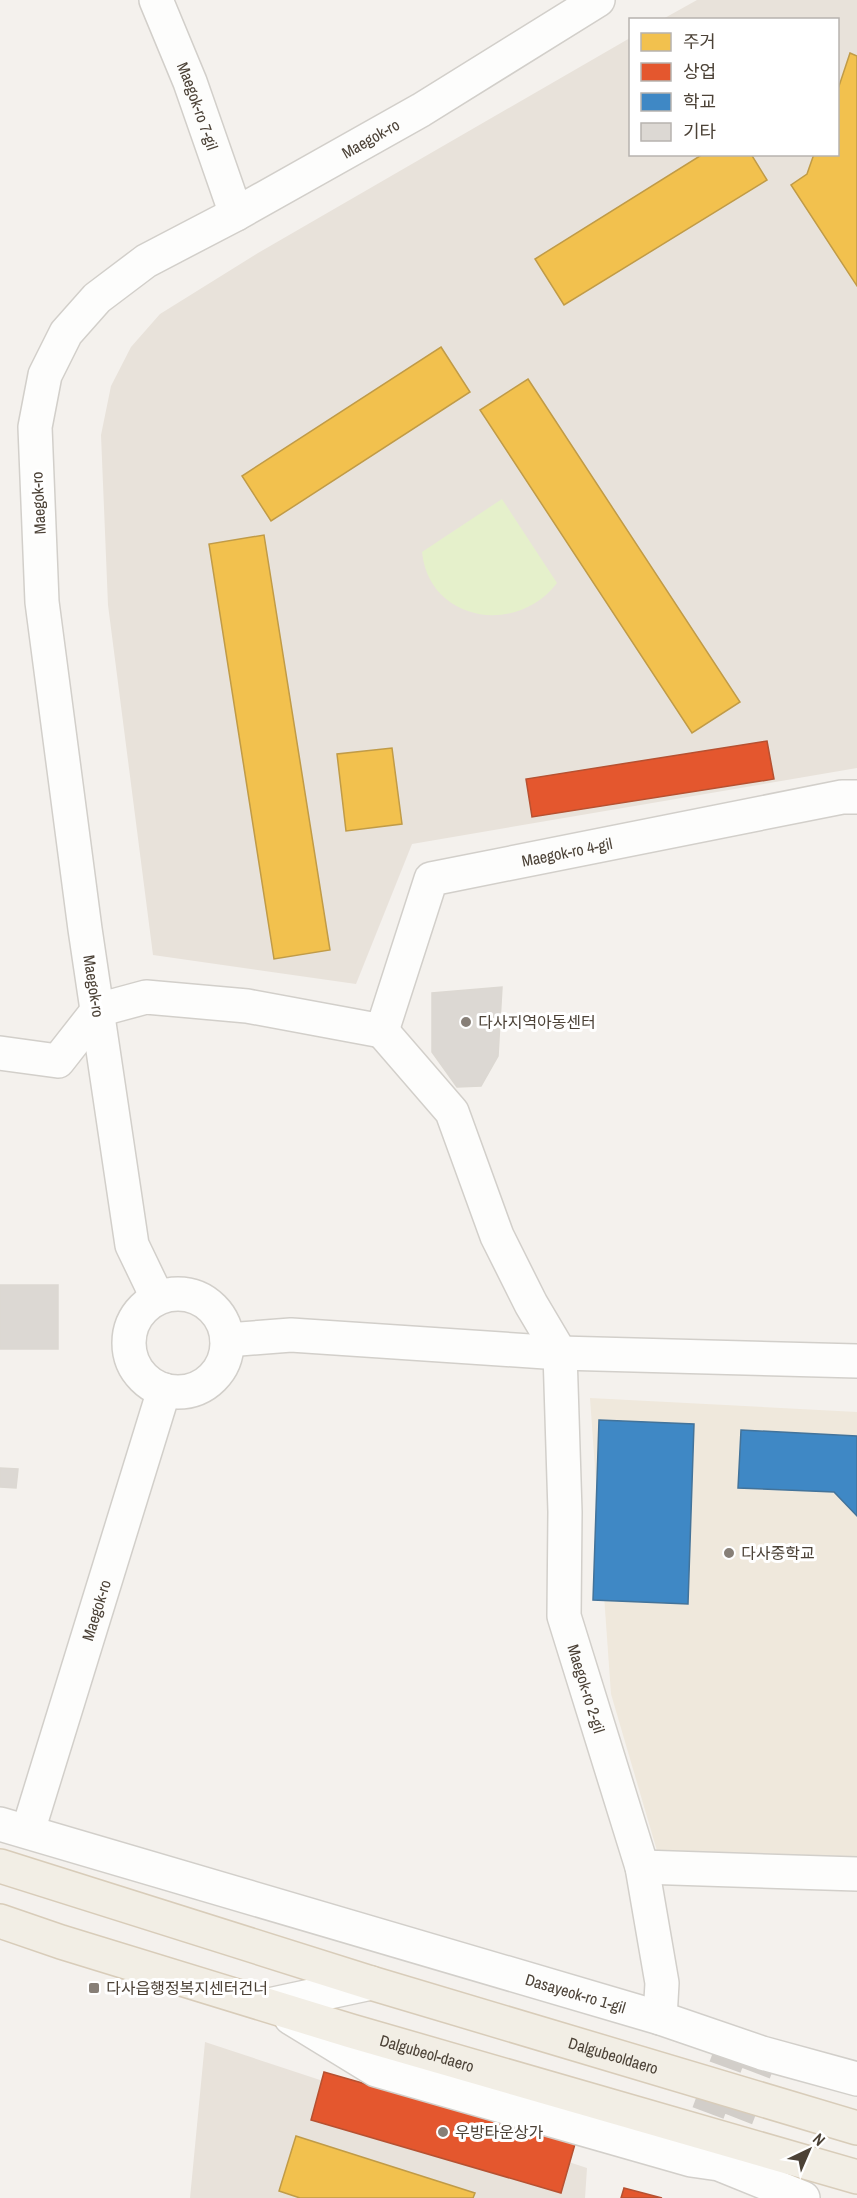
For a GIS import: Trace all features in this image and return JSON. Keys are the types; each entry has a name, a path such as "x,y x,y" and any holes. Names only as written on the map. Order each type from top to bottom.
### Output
{"main road":[{"path":"0,1866 371,1983"},
{"name":"Dalgubeol-daero","path":"0,1921 61,1942 555,2091 857,2177"},
{"name":"Dalgubeoldaero","path":"371,1983 857,2128"}],"street":[{"name":"Maegok-ro 7-gil","path":"156,0 190,82 236,214"},
{"name":"Maegok-ro","path":"157,1298 132,1245 42,602 34,427 45,375 66,333 97,298 146,261 236,214 421,110 598,0"},
{"name":"Maegok-ro 4-gil","path":"382,1030 431,879 843,797 857,797"},
{"path":"0,1053 58,1060 98,1010 146,996 247,1006 382,1030 452,1112 497,1236 531,1304 560,1353"},
{"path":"174,1293 190,1295 204,1301 216,1312 224,1325 227,1340 225,1355 219,1369 209,1381 196,1389 181,1392 164,1390 149,1383 137,1370 130,1355 128,1338 133,1321 143,1307 157,1298 174,1293"},
{"path":"227,1340 291,1335 560,1353 857,1361"},
{"name":"Maegok-ro 2-gil","path":"560,1353 565,1512 564,1616 642,1867 662,1983 660,2018"},
{"name":"Maegok-ro","path":"14,1828 164,1390"},
{"name":"Dasayeok-ro 1-gil","path":"14,1828 660,2018 762,2053 857,2079"},
{"path":"642,1867 857,1874"},
{"path":"269,2005 371,1983"},
{"path":"269,2005 376,2070 691,2160 718,2164 803,2198"}],"shaded area":[{"path":"697,0 857,0 857,768 412,844 356,984 153,955 108,605 101,435 111,386 131,347 160,314 258,253 629,39 629,156 839,156 839,18 665,18"},
{"name":"다사중학교","path":"590,1398 857,1412 857,1866 660,1861 611,1694"},
{"path":"205,2042 587,2168 585,2198 190,2198"}],"green space":[{"path":"502,499 557,583 540,600 520,610 499,615 477,614 457,607 440,594 428,576 422,552"}],"building: 주거":[{"path":"850,53 857,56 857,286 791,185 807,174 813,156 839,156 839,86"},
{"path":"700,156 752,156 767,180 564,305 535,259"},
{"path":"441,347 470,392 271,521 242,476"},
{"path":"528,379 740,702 692,733 480,410"},
{"path":"264,535 330,950 274,959 209,544"},
{"path":"392,748 402,824 346,831 337,754"},
{"path":"296,2136 475,2193 473,2198 300,2198 279,2191"}],"building: 상업":[{"path":"767,741 774,779 532,817 526,779"},
{"name":"우방타운상가","path":"324,2072 575,2144 561,2193 311,2120"},
{"path":"624,2188 662,2198 621,2198"}],"building: 학교":[{"path":"599,1420 694,1424 688,1604 593,1600"},
{"path":"741,1430 857,1436 857,1516 834,1492 738,1488"}],"building: 기타":[{"name":"다사지역아동센터","path":"502,987 498,1056 481,1086 457,1087 432,1052 432,993"},
{"path":"0,1285 58,1285 58,1349 0,1349"},
{"path":"0,1468 18,1469 16,1488 0,1487"}],"tunnel":[{"path":"691,2159 734,2043"},
{"path":"719,2164 762,2053"}],"place":[{"name":"다사지역아동센터","path":"466,1022"},
{"name":"다사중학교","path":"729,1553"},
{"name":"다사읍행정복지센터건너","path":"94,1988"},
{"name":"우방타운상가","path":"443,2132"}]}
